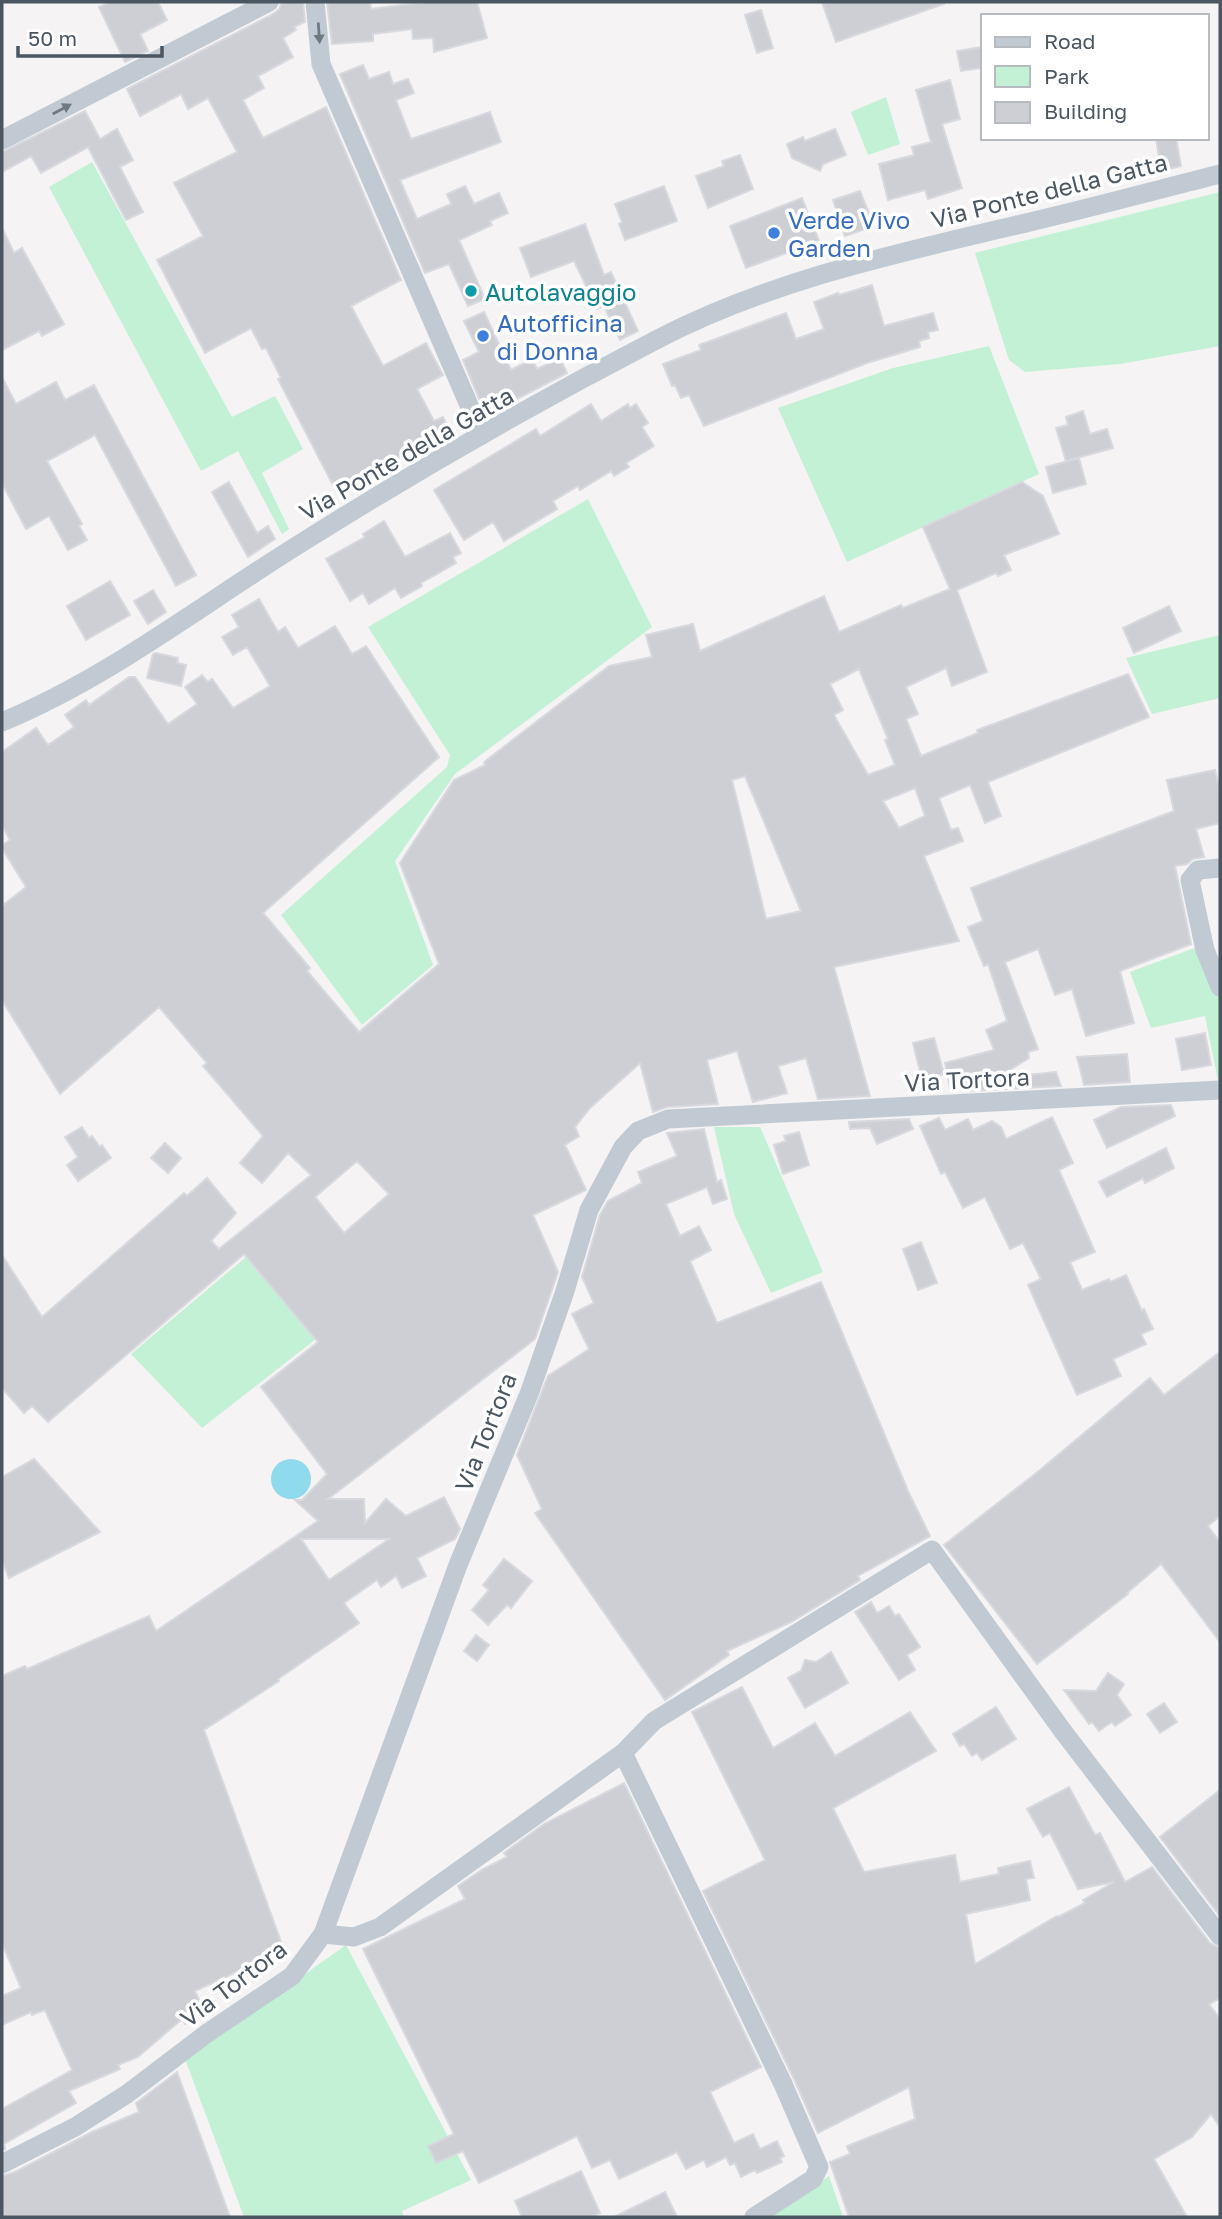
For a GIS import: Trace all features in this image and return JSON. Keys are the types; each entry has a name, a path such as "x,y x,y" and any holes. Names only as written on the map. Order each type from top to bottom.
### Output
{"street":[{"path":"2,141 269,2"},
{"path":"315,2 321,64 482,435"},
{"name":"Via Ponte della Gatta","path":"2,722 41,706 190,616 295,547 482,435 657,339 760,294 930,245 1220,174"},
{"path":"1220,867 1198,870 1190,880 1205,950 1220,987"},
{"name":"Via Tortora","path":"2,2164 75,2127 127,2094 206,2034 292,1976 323,1934 458,1564 529,1394 565,1291 589,1210 623,1147 638,1131 668,1119 1220,1090"},
{"path":"323,1934 354,1937 380,1927 623,1753 654,1721 932,1550 1062,1730 1220,1936"},
{"path":"623,1753 783,2084 819,2167 813,2179 754,2217"}],"green space":[{"path":"886,97 900,144 868,155 851,112"},
{"path":"92,162 232,417 275,396 303,449 262,473 289,529 282,534 238,451 201,471 49,187"},
{"path":"1220,192 1220,346 1120,364 1025,372 1009,360 975,253"},
{"path":"989,346 1039,474 847,562 778,408 893,368"},
{"path":"588,499 652,627 455,774 395,861 433,965 362,1025 281,915 447,767 450,755 368,627"},
{"path":"1220,635 1220,698 1152,714 1126,658"},
{"path":"1200,946 1220,996 1220,1081 1205,1016 1151,1028 1130,972"},
{"path":"714,1127 760,1127 823,1272 771,1293 734,1214"},
{"path":"246,1257 316,1339 202,1428 131,1354"},
{"path":"346,1945 471,2180 402,2211 404,2217 244,2217 185,2059"},
{"path":"829,2176 843,2217 766,2217"}],"water":[{"path":"291,1459 299,1460 305,1465 310,1471 310,1487 305,1493 299,1498 291,1499 283,1498 277,1493 272,1487 271,1479 272,1471 277,1465 283,1460"}],"building":[{"path":"110,2 158,2 167,20 140,34 148,51 125,62 99,7"},
{"path":"281,2 303,2 305,22 294,27 296,30 283,38 293,57 258,76 264,88 243,100 263,138 326,107 401,280 351,306 383,366 426,343 443,375 417,389 434,421 443,417 452,435 427,448 425,444 336,491 278,379 281,378 266,348 262,349 251,328 205,353 157,260 203,236 174,183 237,152 208,98 188,109 181,94 140,116 127,89 275,13"},
{"path":"327,2 370,2 371,9 426,2 477,2 487,38 434,52 433,38 413,39 412,29 373,34 373,41 332,44"},
{"path":"822,2 943,2 944,4 836,42"},
{"path":"761,10 773,48 757,53 745,15"},
{"path":"981,47 981,68 961,71 957,51"},
{"path":"363,65 369,79 389,72 393,84 408,79 414,93 396,100 411,139 490,112 501,142 400,180 417,219 451,204 447,194 465,186 474,204 499,193 508,213 490,221 492,225 459,240 485,299 468,306 449,264 425,273 340,74"},
{"path":"950,80 960,119 942,124 962,188 928,199 925,190 888,200 879,164 914,155 912,147 931,142 916,90"},
{"path":"85,111 100,139 117,129 133,160 120,167 143,212 126,220 88,147 41,173 31,156 2,172 2,152"},
{"path":"835,129 846,155 823,164 820,171 792,158 787,144 803,137 805,141"},
{"path":"1156,140 1176,140 1181,166 1161,171"},
{"path":"740,155 753,189 708,208 696,176 724,166 722,161"},
{"path":"664,186 677,221 625,240 615,204"},
{"path":"860,191 874,226 845,236 833,200"},
{"name":"Verde Vivo Garden","path":"802,198 819,241 746,268 730,226"},
{"path":"585,224 604,275 611,272 638,331 620,340 604,306 597,309 574,261 531,277 520,248"},
{"path":"2,228 14,253 22,248 64,324 42,336 39,331 2,350"},
{"path":"872,285 884,326 933,313 938,330 928,332 929,338 919,341 920,347 867,363 704,426 689,395 681,398 675,385 672,386 663,364 701,350 699,345 786,313 796,339 824,329 814,302"},
{"path":"484,312 511,370 532,359 537,369 560,358 567,373 486,415 463,360 479,352 464,321"},
{"path":"2,377 16,404 56,382 65,400 94,385 196,575 176,586 95,435 47,461 82,524 79,526 87,540 68,550 49,516 26,529 2,483"},
{"path":"591,404 601,421 628,404 630,408 636,404 648,423 642,427 654,446 626,463 629,467 614,476 611,471 580,490 578,486 553,501 557,509 504,541 493,522 464,540 434,490 536,429 540,436"},
{"path":"1083,411 1090,434 1107,429 1113,448 1066,461 1056,428 1068,425 1066,417"},
{"path":"1079,458 1086,484 1053,493 1046,467"},
{"path":"229,482 257,533 268,526 275,539 248,557 212,492"},
{"path":"1022,482 1043,496 1059,534 1004,555 1011,570 998,576 996,573 957,590 987,672 952,686 946,668 906,687 918,714 906,719 921,756 978,733 977,730 1128,674 1149,717 988,782 1001,816 985,823 970,785 939,798 951,830 958,828 963,841 924,856 959,941 834,967 870,1096 818,1099 806,1058 778,1066 787,1093 753,1102 737,1051 707,1060 718,1104 667,1107 653,1112 640,1063 590,1108 575,1127 579,1136 565,1145 586,1190 533,1215 558,1272 535,1339 328,1499 364,1499 365,1523 386,1499 406,1516 444,1497 460,1529 455,1539 417,1558 426,1576 402,1588 396,1576 381,1587 377,1580 344,1603 359,1623 278,1679 279,1681 204,1730 284,1950 195,1991 206,2015 185,2024 182,2019 138,2057 118,2065 120,2069 69,2091 76,2103 4,2144 5,2149 2,2150 2,2109 72,2070 45,2010 32,2015 31,2012 2,2025 2,1996 21,1988 2,1943 2,1676 25,1666 27,1669 149,1616 156,1631 318,1521 295,1500 302,1500 327,1474 261,1387 318,1342 244,1254 48,1422 32,1406 24,1413 2,1388 2,1255 42,1317 184,1193 187,1196 207,1178 236,1213 211,1241 219,1249 311,1175 288,1153 262,1183 240,1163 263,1136 203,1066 207,1063 159,1007 60,1094 2,1000 2,906 26,887 2,848 2,845 10,840 2,825 2,752 36,728 48,745 74,727 65,715 86,700 89,705 129,677 135,677 168,724 197,704 185,687 202,675 208,682 212,679 233,708 270,686 247,647 233,655 222,637 239,627 232,615 259,599 278,632 285,627 298,648 335,626 352,654 366,646 439,757 263,913 310,968 307,971 359,1032 439,964 400,863 454,780 485,765 484,762 609,666 652,657 646,635 693,624 700,651 824,596 839,632 901,605 903,608 950,589 923,527","holes":["859,669 888,739 885,740 895,765 868,775 834,715 843,710 830,684","745,776 801,911 766,919 732,780","915,788 925,816 899,828 883,801","357,1161 389,1194 344,1233 315,1197","301,1539 389,1539 329,1580"]},
{"path":"384,521 405,557 450,533 461,553 453,557 456,563 401,598 395,588 369,604 363,593 350,601 326,559 365,537 363,534"},
{"path":"110,581 130,615 86,640 67,606"},
{"path":"153,590 166,612 148,624 134,601"},
{"path":"1169,606 1181,631 1134,653 1123,628"},
{"path":"153,654 178,658 177,663 186,665 181,686 147,678"},
{"path":"1215,770 1218,783 1220,782 1220,823 1196,829 1204,857 1175,866 1191,944 1120,971 1134,1023 1086,1036 1072,989 1055,995 1038,949 1005,962 1038,1049 1028,1052 1029,1058 997,1078 1056,1072 1061,1086 970,1091 970,1085 950,1088 945,1063 994,1050 986,1030 1007,1021 988,964 984,966 968,927 983,921 971,888 1174,811 1167,780"},
{"path":"1205,1033 1211,1065 1182,1070 1176,1039"},
{"path":"934,1038 944,1074 922,1080 913,1043"},
{"path":"1127,1054 1130,1082 1084,1085 1077,1057"},
{"path":"1171,1105 1175,1116 1107,1148 1094,1120 1121,1107"},
{"path":"1052,1117 1073,1163 1059,1170 1095,1252 1070,1262 1082,1290 1126,1275 1153,1329 1141,1334 1146,1344 1113,1359 1121,1376 1077,1395 1028,1285 1041,1279 1023,1243 1010,1249 985,1197 963,1208 945,1172 941,1174 920,1126 939,1118 945,1130 968,1119 973,1130 992,1121 1001,1127 1006,1139"},
{"path":"909,1119 913,1129 877,1144 870,1128 850,1129 849,1122"},
{"path":"82,1127 89,1138 92,1136 100,1147 102,1145 111,1158 78,1181 67,1165 78,1157 65,1137"},
{"path":"704,1129 717,1182 721,1180 727,1199 713,1204 707,1187 666,1204 680,1236 699,1226 711,1250 690,1261 717,1323 821,1282 908,1491 930,1536 858,1576 860,1580 791,1622 727,1651 729,1655 665,1700 535,1513 542,1509 517,1455 548,1376 589,1349 572,1314 594,1303 582,1277 600,1215 608,1201 642,1183 638,1172 677,1156 667,1133"},
{"path":"799,1132 809,1165 783,1174 774,1145 786,1141 784,1136"},
{"path":"165,1143 181,1158 168,1173 151,1158"},
{"path":"1166,1148 1174,1168 1145,1183 1143,1178 1107,1197 1099,1182"},
{"path":"921,1242 937,1283 918,1290 903,1249"},
{"path":"1220,1352 1220,1516 1208,1526 1220,1542 1220,1642 1161,1564 1128,1594 1037,1664 944,1545 1040,1470 1150,1378 1164,1395"},
{"path":"34,1459 100,1532 9,1578 2,1560 2,1477"},
{"path":"504,1559 532,1581 511,1608 507,1605 488,1625 472,1610 489,1590 483,1585"},
{"path":"871,1602 877,1613 889,1606 895,1616 899,1614 920,1647 907,1655 915,1670 899,1680 855,1612"},
{"path":"476,1635 489,1645 477,1661 464,1651"},
{"path":"831,1652 848,1683 805,1708 788,1678 801,1671 805,1660 816,1662"},
{"path":"1108,1673 1124,1684 1117,1695 1131,1715 1115,1726 1112,1722 1099,1731 1092,1722 1089,1724 1064,1690 1096,1691"},
{"path":"742,1687 773,1748 815,1723 835,1756 910,1712 936,1751 833,1808 864,1872 955,1855 960,1882 999,1874 998,1868 1030,1861 1034,1878 1026,1879 1030,1900 966,1914 975,1964 1057,1916 1085,1903 1083,1900 1114,1882 1078,1889 1050,1833 1043,1837 1027,1809 1069,1787 1095,1835 1100,1833 1125,1882 1152,1867 1210,1943 1220,1948 1220,1998 1209,2004 1220,2019 1220,2127 1211,2114 1192,2137 1154,2159 1187,2217 849,2217 830,2162 850,2154 847,2146 915,2119 909,2087 818,2133 703,1891 765,1860 692,1712"},
{"path":"1164,1703 1177,1722 1160,1733 1147,1714"},
{"path":"996,1707 1016,1739 982,1760 977,1753 972,1756 964,1744 960,1746 953,1734"},
{"path":"624,1783 761,2067 710,2092 734,2143 753,2134 760,2149 777,2141 784,2156 780,2158 782,2162 741,2177 735,2163 730,2165 726,2157 707,2167 704,2160 686,2169 677,2152 619,2179 610,2160 592,2168 577,2136 479,2183 463,2151 436,2163 428,2146 454,2134 363,1949 465,1899 458,1886 507,1857 504,1853 544,1824"},
{"path":"1220,1790 1220,1916 1160,1837"},
{"path":"177,2072 230,2217 2,2217 2,2176 139,2112 136,2103"},
{"path":"581,2171 600,2213 590,2217 522,2217 515,2201"},
{"path":"665,2192 677,2217 614,2217"}],"place":[{"name":"Verde Vivo Garden","path":"774,233"},
{"name":"Autolavaggio","path":"471,291"},
{"name":"Autofficina di Donna","path":"483,336"}]}
